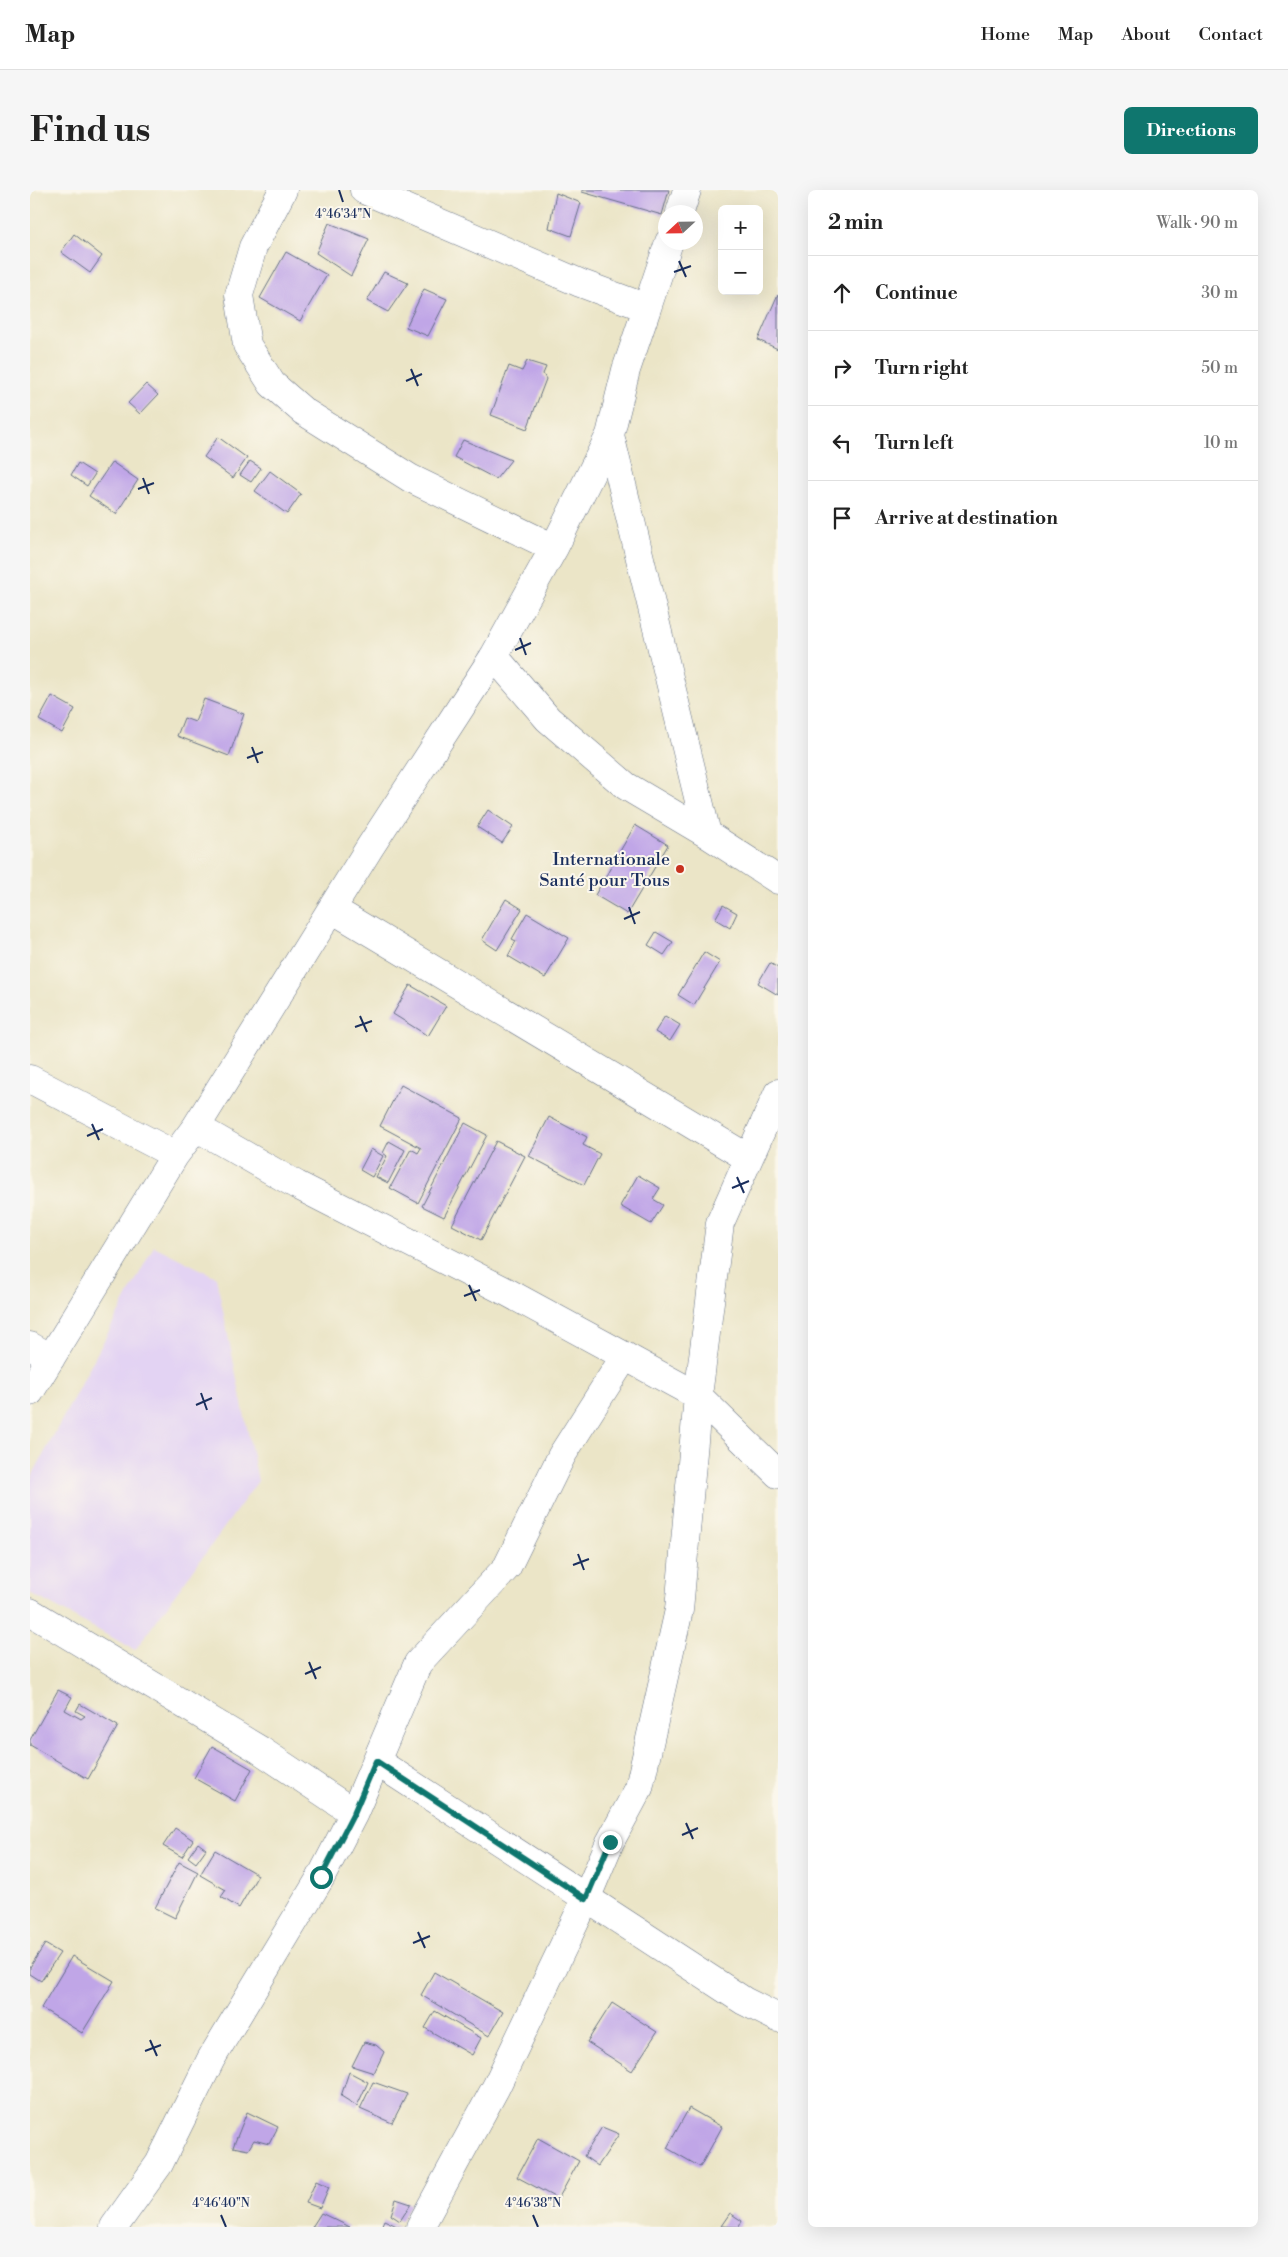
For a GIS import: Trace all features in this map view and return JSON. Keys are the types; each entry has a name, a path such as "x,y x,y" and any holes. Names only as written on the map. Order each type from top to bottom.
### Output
{"street":[{"path":"283,190 253,247 239,295 247,345 272,384 303,410 410,478 554,548"},
{"path":"364,190 580,283 647,308"},
{"path":"683,205 688,190"},
{"path":"30,1392 40,1352 196,1127 332,909 494,656 554,548 610,435 626,370 666,250"},
{"path":"610,435 707,834"},
{"path":"494,656 548,719 626,786 707,834 778,880"},
{"path":"332,909 748,1158"},
{"path":"30,1079 175,1155"},
{"path":"420,2227 496,2087 586,1899 610,1842 639,1788 679,1610 698,1396 720,1223 778,1093"},
{"path":"196,1127 297,1185 414,1243 698,1396 778,1474"},
{"path":"114,2227 158,2164 210,2059 321,1877 354,1813 418,1663 508,1567 562,1455 625,1356"},
{"path":"30,1612 260,1750 354,1813"},
{"path":"376,1761 744,2001 778,2018"}],"shaded area":[{"path":"154,1246 216,1277 258,1481 135,1650 30,1593 30,1480"}],"building":[{"path":"582,190 669,190 665,205 658,205 658,214 582,192"},
{"path":"556,193 581,203 571,236 549,228"},
{"path":"329,223 369,239 351,276 316,253"},
{"path":"74,234 102,256 90,273 61,252"},
{"path":"286,252 327,275 300,321 260,298"},
{"path":"384,272 408,283 388,312 367,301"},
{"path":"424,289 447,299 428,336 406,327"},
{"path":"778,294 778,349 758,340"},
{"path":"527,361 546,367 543,374 546,379 527,429 491,415 509,366 522,371"},
{"path":"146,384 158,395 140,414 128,403"},
{"path":"218,437 247,458 233,478 204,457"},
{"path":"463,440 511,460 496,479 454,457"},
{"path":"250,461 261,468 251,482 240,475"},
{"path":"112,462 138,480 116,514 89,496"},
{"path":"78,463 95,474 87,486 71,475"},
{"path":"270,471 301,494 287,514 255,491"},
{"path":"52,696 75,709 62,733 39,720"},
{"path":"204,699 244,714 229,756 177,736 184,718 195,722"},
{"path":"488,810 513,827 502,843 477,827"},
{"path":"635,825 668,845 627,914 595,895"},
{"path":"506,899 522,909 497,950 482,940"},
{"path":"723,905 737,913 730,928 715,919"},
{"path":"527,913 569,938 545,978 508,956 516,941 512,939"},
{"path":"656,932 673,942 664,955 648,945"},
{"path":"704,952 720,962 694,1005 678,995"},
{"path":"770,963 778,968 778,995 758,983"},
{"path":"410,985 446,1006 428,1036 393,1014"},
{"path":"665,1016 680,1025 670,1041 655,1032"},
{"path":"401,1085 462,1118 418,1203 390,1188 411,1149 418,1153 421,1148 380,1126"},
{"path":"549,1117 587,1137 583,1145 600,1154 584,1185 529,1156"},
{"path":"465,1123 487,1135 444,1217 422,1206"},
{"path":"389,1141 405,1150 388,1183 376,1177 387,1156 383,1153"},
{"path":"496,1141 525,1156 481,1240 452,1225"},
{"path":"371,1149 383,1156 372,1177 360,1170"},
{"path":"638,1175 660,1188 653,1199 663,1205 651,1224 620,1206"},
{"path":"58,1690 72,1697 65,1710 81,1719 85,1716 76,1711 80,1704 118,1726 88,1779 30,1745 30,1740"},
{"path":"212,1746 252,1769 235,1801 194,1778"},
{"path":"175,1828 193,1840 182,1857 163,1846"},
{"path":"198,1843 206,1849 196,1863 188,1857"},
{"path":"215,1850 258,1875 239,1908 221,1897 226,1890 200,1875"},
{"path":"179,1862 198,1872 175,1918 155,1908"},
{"path":"45,1944 60,1953 41,1981 30,1974 30,1967"},
{"path":"72,1956 114,1981 82,2033 41,2008"},
{"path":"434,1972 503,2012 489,2036 421,1995"},
{"path":"612,2003 657,2032 632,2071 587,2042"},
{"path":"435,2011 481,2038 472,2055 425,2028"},
{"path":"364,2042 376,2045 384,2052 374,2073 352,2066"},
{"path":"349,2072 368,2082 357,2106 341,2096"},
{"path":"373,2082 407,2094 392,2123 360,2109"},
{"path":"689,2108 722,2127 700,2167 667,2148"},
{"path":"247,2112 278,2127 269,2144 254,2140 248,2150 233,2147"},
{"path":"602,2127 619,2134 598,2166 584,2156"},
{"path":"538,2138 579,2161 558,2199 517,2177"},
{"path":"316,2181 329,2187 320,2208 306,2203"},
{"path":"396,2199 411,2204 400,2221 391,2215"},
{"path":"321,2213 350,2227 312,2227"},
{"path":"730,2213 742,2221 739,2227 721,2226"},
{"path":"384,2220 399,2227 381,2227"}],"place":[{"name":"Internationale Santé pour Tous","path":"680,869"}],"route":[{"path":"321,1877 354,1813 376,1761 586,1899 610,1842"}]}
